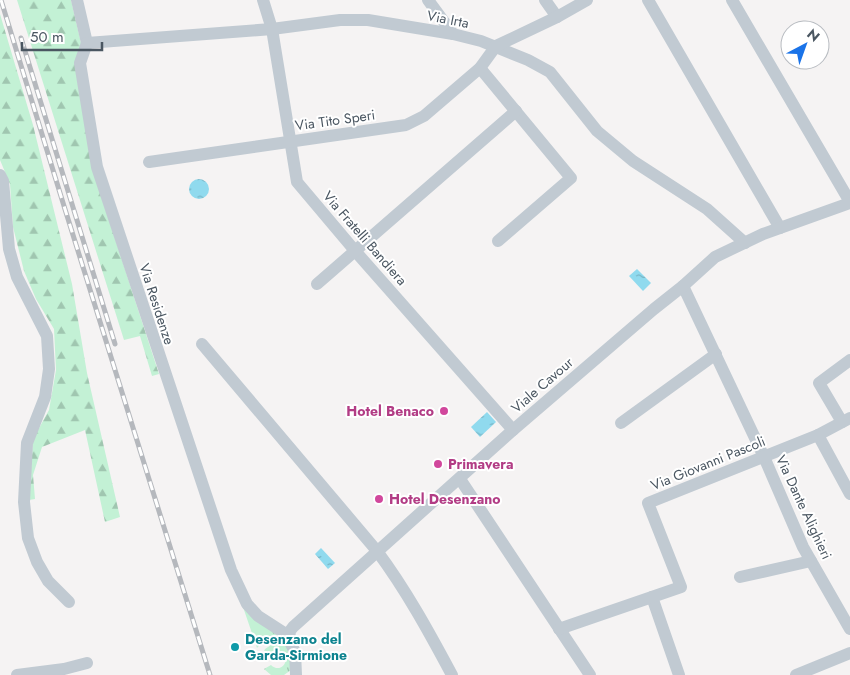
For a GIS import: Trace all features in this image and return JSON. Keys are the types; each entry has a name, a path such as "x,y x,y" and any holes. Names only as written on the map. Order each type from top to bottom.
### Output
{"street":[{"path":"77,0 87,43"},
{"name":"Via Fratelli Bandiera","path":"263,0 272,29 297,182 513,430"},
{"path":"428,0 453,34"},
{"path":"544,0 557,17"},
{"path":"496,46 557,17 587,0"},
{"path":"648,0 780,228"},
{"path":"732,0 847,206"},
{"name":"Via Irta","path":"87,43 272,29 340,20 368,20 453,34 496,46 550,72 597,131 633,162 707,209 745,243"},
{"name":"Via Residenze","path":"87,43 80,63 97,166 231,570 242,596 253,612 289,638"},
{"name":"Via Tito Speri","path":"149,162 406,125 424,116 480,68 496,46"},
{"path":"480,68 571,178 498,241"},
{"path":"317,284 516,111"},
{"path":"0,175 3,181 10,249 17,276 47,336 49,368 45,397 27,443 24,502 28,538 37,562 48,581 69,602"},
{"name":"Viale Cavour","path":"289,638 293,627 513,430 715,257 763,234 847,206"},
{"name":"Via Dante Alighieri","path":"683,286 764,457 803,547 850,630"},
{"path":"202,344 377,552 400,582 452,675"},
{"path":"621,423 716,354"},
{"name":"Via Giovanni Pascoli","path":"559,629 681,587 648,503 818,435 846,420 819,383 850,360"},
{"path":"818,435 850,494"},
{"path":"460,479 590,675"},
{"path":"740,578 811,561"},
{"path":"652,598 679,675"},
{"path":"289,638 295,652 296,675"},
{"path":"796,675 850,653"},
{"path":"17,675 64,669 87,663"}],"green space":[{"path":"17,0 71,0 81,43 92,168 159,374 152,376 140,336 124,340"},
{"path":"0,14 33,125 72,284 87,373 120,517 105,522 85,430 42,447 33,475 35,499 29,500 33,439 49,410 56,370 54,329 36,299 24,271 13,227 10,184 0,160"},
{"path":"243,607 278,634 265,638 257,648"},
{"path":"274,643 285,645 290,652 284,654 276,651 271,654 269,659 261,658 265,649"},
{"path":"291,658 291,670 284,675 271,675 264,669 271,665 280,668 284,665 286,659"}],"water":[{"path":"195,179 203,179 209,185 209,193 203,199 195,199 189,193 189,185"},
{"path":"637,269 651,283 643,291 629,276"},
{"path":"487,412 496,422 480,437 471,427"},
{"path":"321,548 335,563 328,569 315,554"}],"railway":[{"path":"1,0 210,675"},
{"path":"21,38 115,344"}],"place":[{"name":"Hotel Benaco","path":"444,411"},
{"name":"Primavera","path":"438,464"},
{"name":"Hotel Desenzano","path":"379,499"},
{"name":"Desenzano del Garda-Sirmione","path":"235,647"}]}
